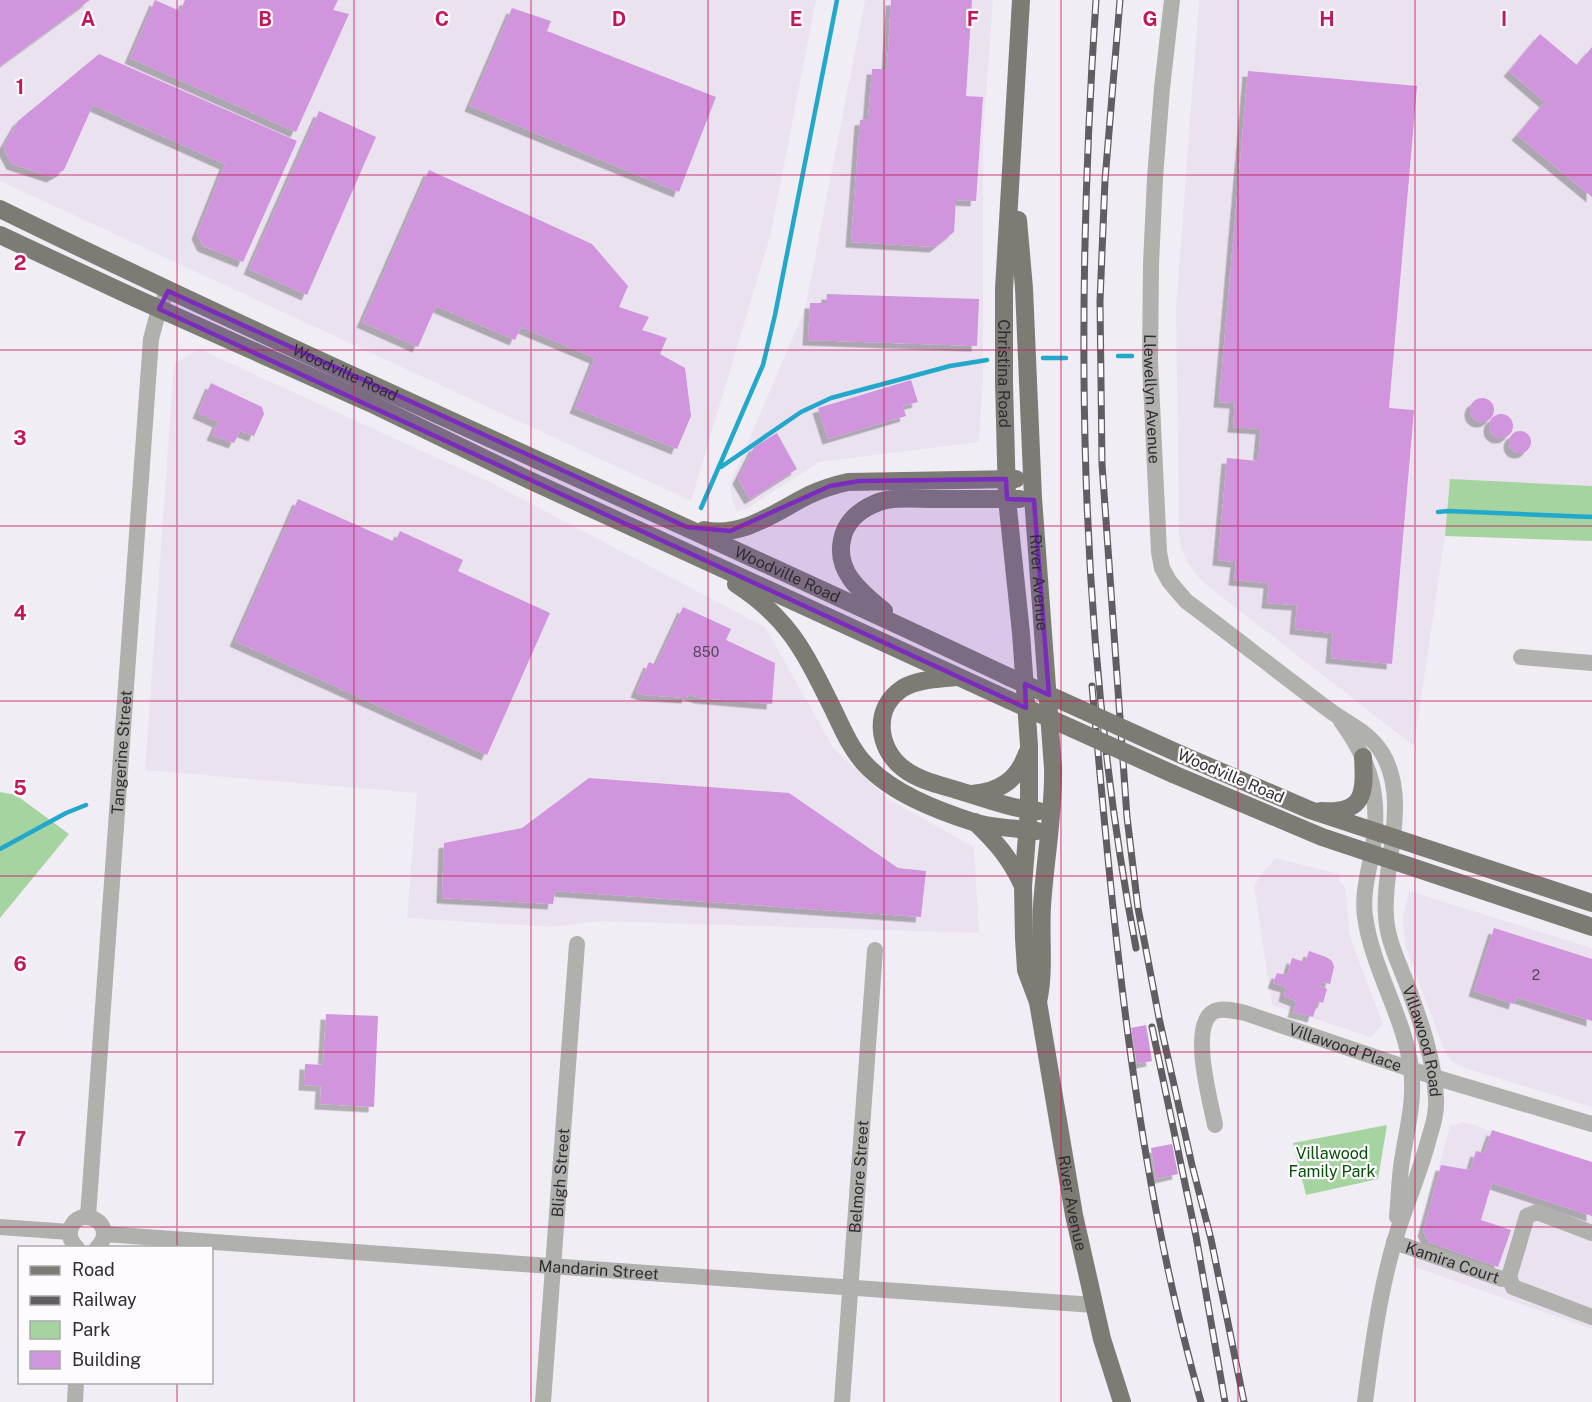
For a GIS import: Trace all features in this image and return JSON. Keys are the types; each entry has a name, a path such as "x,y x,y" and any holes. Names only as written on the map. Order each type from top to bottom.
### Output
{"main road":[{"name":"Christina Road","path":"1021,0 1004,290 1006,479 1029,745"},
{"name":"River Avenue","path":"1012,163 1024,288 1032,479 1052,745 1051,833 1042,906 1042,982 1038,1002"},
{"name":"Woodville Road","path":"0,209 168,291 1182,755 1310,810 1592,903"},
{"name":"Woodville Road","path":"0,235 370,403 527,479 1173,774 1322,837 1592,927"},
{"path":"687,527 716,533 745,527 830,486 848,482 1032,479"},
{"path":"909,630 870,600 847,575 841,547 844,531 852,520 875,503 889,500 1034,498"},
{"path":"688,553 752,595 788,628 800,645 850,743 864,763 880,779 902,794 975,822 1051,833"},
{"path":"958,677 916,683 903,688 892,698 885,709 882,735 886,749 893,760 918,777 1029,810 1052,812"},
{"name":"River Avenue","path":"1029,745 1029,810 1023,886 1026,970 1038,1002 1059,1136 1094,1305 1122,1402"},
{"path":"970,794 996,790 1012,779 1020,770 1029,745"},
{"path":"1310,810 1340,810 1354,805 1360,799 1364,786 1363,757"},
{"path":"975,822 999,845 1013,865 1023,886"}],"street":[{"name":"Llewellyn Avenue","path":"1172,0 1162,88 1151,264 1150,362 1157,533 1162,568 1176,591 1186,601 1336,716 1365,732 1382,753 1389,767 1394,802 1393,838"},
{"name":"Tangerine Street","path":"88,1216 151,339 159,309 168,291"},
{"path":"1521,657 1592,663"},
{"name":"Llewellyn Avenue","path":"1336,716 1363,757 1374,786 1375,832 1371,854"},
{"name":"Villawood Road","path":"1393,838 1386,908 1388,932 1427,1042 1436,1100 1434,1118 1423,1160 1394,1242"},
{"name":"Villawood Road","path":"1365,1402 1376,1330 1394,1242 1413,1090 1402,1029 1373,948 1364,914 1366,876 1371,854"},
{"name":"Bligh Street","path":"543,1402 577,944"},
{"name":"Belmore Street","path":"842,1402 875,950"},
{"name":"Villawood Place","path":"1215,1125 1202,1055 1202,1032 1207,1019 1213,1012 1224,1010 1245,1013 1434,1077 1592,1124"},
{"name":"Kamira Court","path":"1592,1233 1532,1212 1527,1216 1509,1276 1514,1287 1592,1317"},
{"path":"76,1246 71,1240 70,1232 73,1224 88,1216 102,1226 101,1241"},
{"path":"0,1227 70,1232"},
{"name":"Mandarin Street","path":"101,1241 188,1246"},
{"name":"Kamira Court","path":"1394,1242 1502,1279 1509,1276"},
{"name":"Mandarin Street","path":"213,1247 553,1267 1094,1305"},
{"path":"75,1402 76,1384"}],"highlighted area":[{"path":"168,291 687,527 730,531 830,486 859,481 1006,479 1007,499 1034,500 1049,695 1025,684 1026,708 159,309"}],"shaded area":[{"path":"0,0 816,0 770,237 691,501 0,181"},
{"path":"865,0 993,0 983,139 983,379 979,442 819,462 746,509 737,512 732,500 730,484 805,309"},
{"path":"1199,0 1592,0 1592,486 1450,480 1445,536 1414,746 1209,587 1198,577 1182,550 1179,533 1176,308"},
{"path":"199,349 490,482 765,627 834,749 888,799 974,847 979,933 600,921 552,927 407,918 417,793 145,770 174,364"},
{"path":"1275,858 1339,874 1339,880 1346,889 1352,943 1383,1024 1371,1037 1272,1005 1254,885"},
{"path":"1409,891 1592,948 1592,1107 1465,1068 1451,1061 1443,1047 1405,945 1403,917"},
{"path":"1464,1122 1592,1162 1592,1329 1415,1267 1418,1241 1450,1126"}],"green space":[{"path":"1450,479 1592,486 1592,541 1445,536"},
{"path":"0,792 16,795 69,834 0,918"},
{"name":"Villawood Family Park","path":"1387,1125 1378,1179 1306,1195 1293,1143"}],"building":[{"path":"0,0 90,0 0,66"},
{"path":"155,0 180,11 185,0 338,0 333,10 349,14 296,132 130,58"},
{"path":"891,0 972,0 966,96 983,97 976,201 956,200 954,232 935,247 851,242 860,120 868,119 872,69 887,69"},
{"path":"512,8 551,21 547,31 716,97 679,192 470,106"},
{"path":"1540,34 1577,65 1592,47 1592,197 1517,135 1545,102 1509,71"},
{"path":"99,54 297,141 243,262 203,246 197,234 225,164 93,105 64,170 52,177 12,164 3,147 18,121"},
{"path":"1248,71 1417,86 1389,408 1414,410 1392,664 1331,658 1333,633 1295,629 1297,605 1267,603 1269,583 1234,580 1236,562 1218,560 1227,458 1258,461 1261,429 1233,427 1235,403 1219,402"},
{"path":"319,111 376,137 307,295 249,269"},
{"path":"429,170 592,244 628,286 619,307 649,317 642,330 667,338 660,354 685,368 691,416 677,449 575,408 595,358 521,327 515,340 436,306 418,347 362,322"},
{"path":"827,294 979,299 977,346 808,340 810,303 826,303"},
{"path":"911,380 918,402 903,406 906,416 828,439 818,408"},
{"path":"211,383 262,407 264,414 254,436 240,431 234,443 212,435 218,422 198,413"},
{"path":"1482,398 1490,402 1494,410 1490,418 1482,422 1474,418 1470,410 1474,402"},
{"path":"1501,414 1509,418 1513,426 1509,434 1501,438 1493,434 1489,426 1493,418"},
{"path":"1520,431 1528,434 1531,442 1528,450 1520,453 1512,450 1509,442 1512,434"},
{"path":"777,433 797,469 750,499 738,479 754,447"},
{"path":"298,499 395,542 400,531 463,560 458,571 550,613 487,755 235,641"},
{"path":"683,607 731,629 726,640 775,663 772,704 700,698 688,694 687,698 644,695 636,692 649,662 656,665"},
{"path":"589,778 789,793 898,868 926,871 921,917 555,891 553,904 442,898 444,843 522,828"},
{"path":"1494,928 1592,959 1592,1021 1516,997 1514,1004 1474,991"},
{"path":"1309,951 1326,957 1332,961 1334,967 1330,984 1322,982 1320,986 1327,989 1323,1003 1318,1001 1313,1017 1293,1012 1296,1001 1284,996 1286,987 1273,983 1277,973 1287,975 1292,958 1305,962"},
{"path":"326,1014 378,1016 374,1107 320,1104 321,1086 304,1085 305,1064 323,1065"},
{"path":"1146,1025 1152,1061 1137,1064 1131,1028"},
{"path":"1492,1130 1592,1162 1592,1216 1492,1183 1481,1220 1511,1230 1498,1267 1429,1242 1423,1231 1441,1165 1470,1170 1476,1151 1484,1153"},
{"path":"1172,1144 1178,1174 1156,1179 1151,1148"}],"waterway":[{"path":"701,508 763,365 775,315 837,0"},
{"path":"1118,356 1132,356"},
{"path":"1043,358 1066,358"},
{"path":"721,467 801,412 831,398 950,366 987,360"},
{"path":"1438,512 1592,517"},
{"path":"0,849 66,813 86,805"}],"railway":[{"path":"1096,0 1085,237 1086,476 1092,595 1102,714 1116,831 1136,948"},
{"path":"1120,0 1105,180 1100,301 1102,464 1127,817 1138,908 1159,1018 1211,1239 1244,1402"},
{"path":"1092,686 1118,957 1143,1136 1178,1314 1201,1402"},
{"path":"1152,1027 1196,1236 1225,1402"}]}
